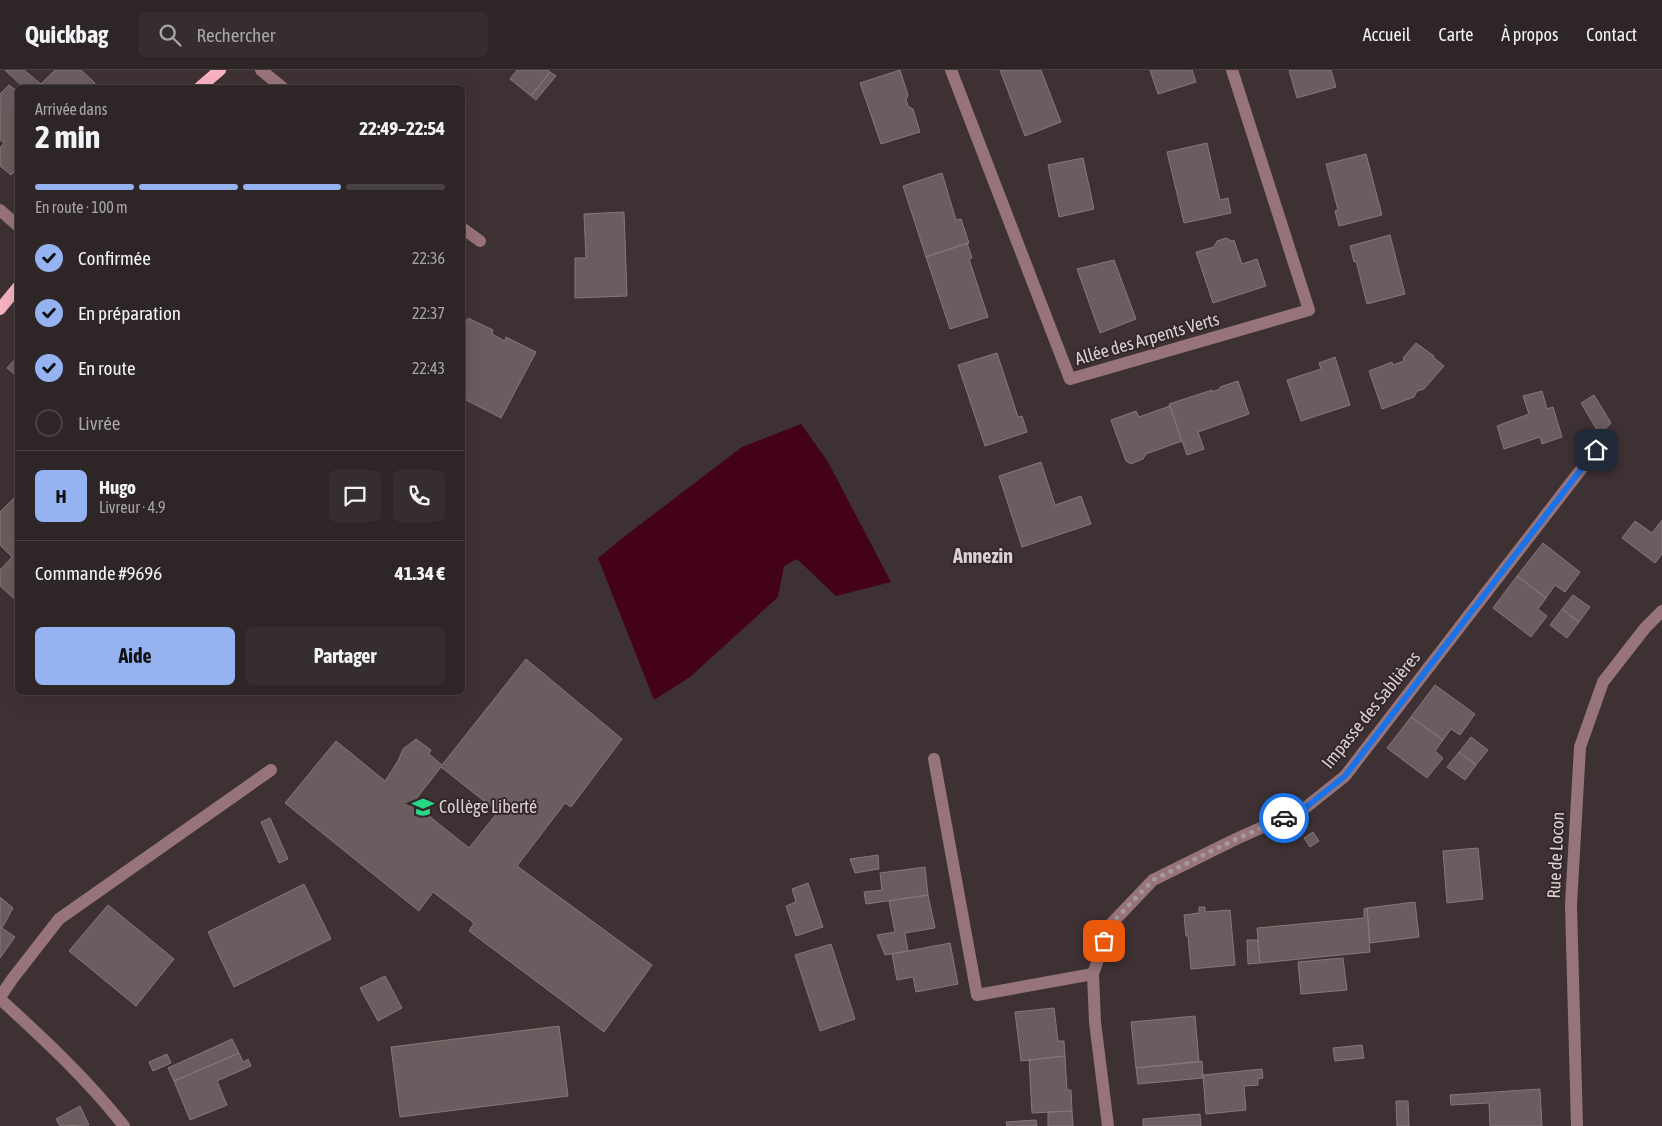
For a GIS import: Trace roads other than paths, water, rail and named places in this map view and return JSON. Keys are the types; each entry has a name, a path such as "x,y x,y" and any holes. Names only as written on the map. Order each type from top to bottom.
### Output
{"main road":[{"path":"202,85 220,70"},
{"path":"0,308 15,291"}],"street":[{"path":"261,70 279,85"},
{"name":"Allée des Arpents Verts","path":"951,70 1070,379 1310,310 1232,70"},
{"path":"0,210 15,223"},
{"path":"465,230 480,241"},
{"name":"Impasse des Sablières","path":"1108,1126 1095,1022 1093,974 1110,925 1153,880 1236,839 1305,808 1345,776 1596,450"},
{"name":"Rue de Locon","path":"1577,1126 1570,905 1580,747 1603,682 1645,628 1662,611"},
{"path":"934,759 977,995 1093,974"},
{"path":"124,1126 97,1093 0,998 13,978 59,919 271,770"}],"place":[{"name":"Collège Liberté","path":"423,807"}],"district":[{"name":"Annezin","path":"983,556"}]}
